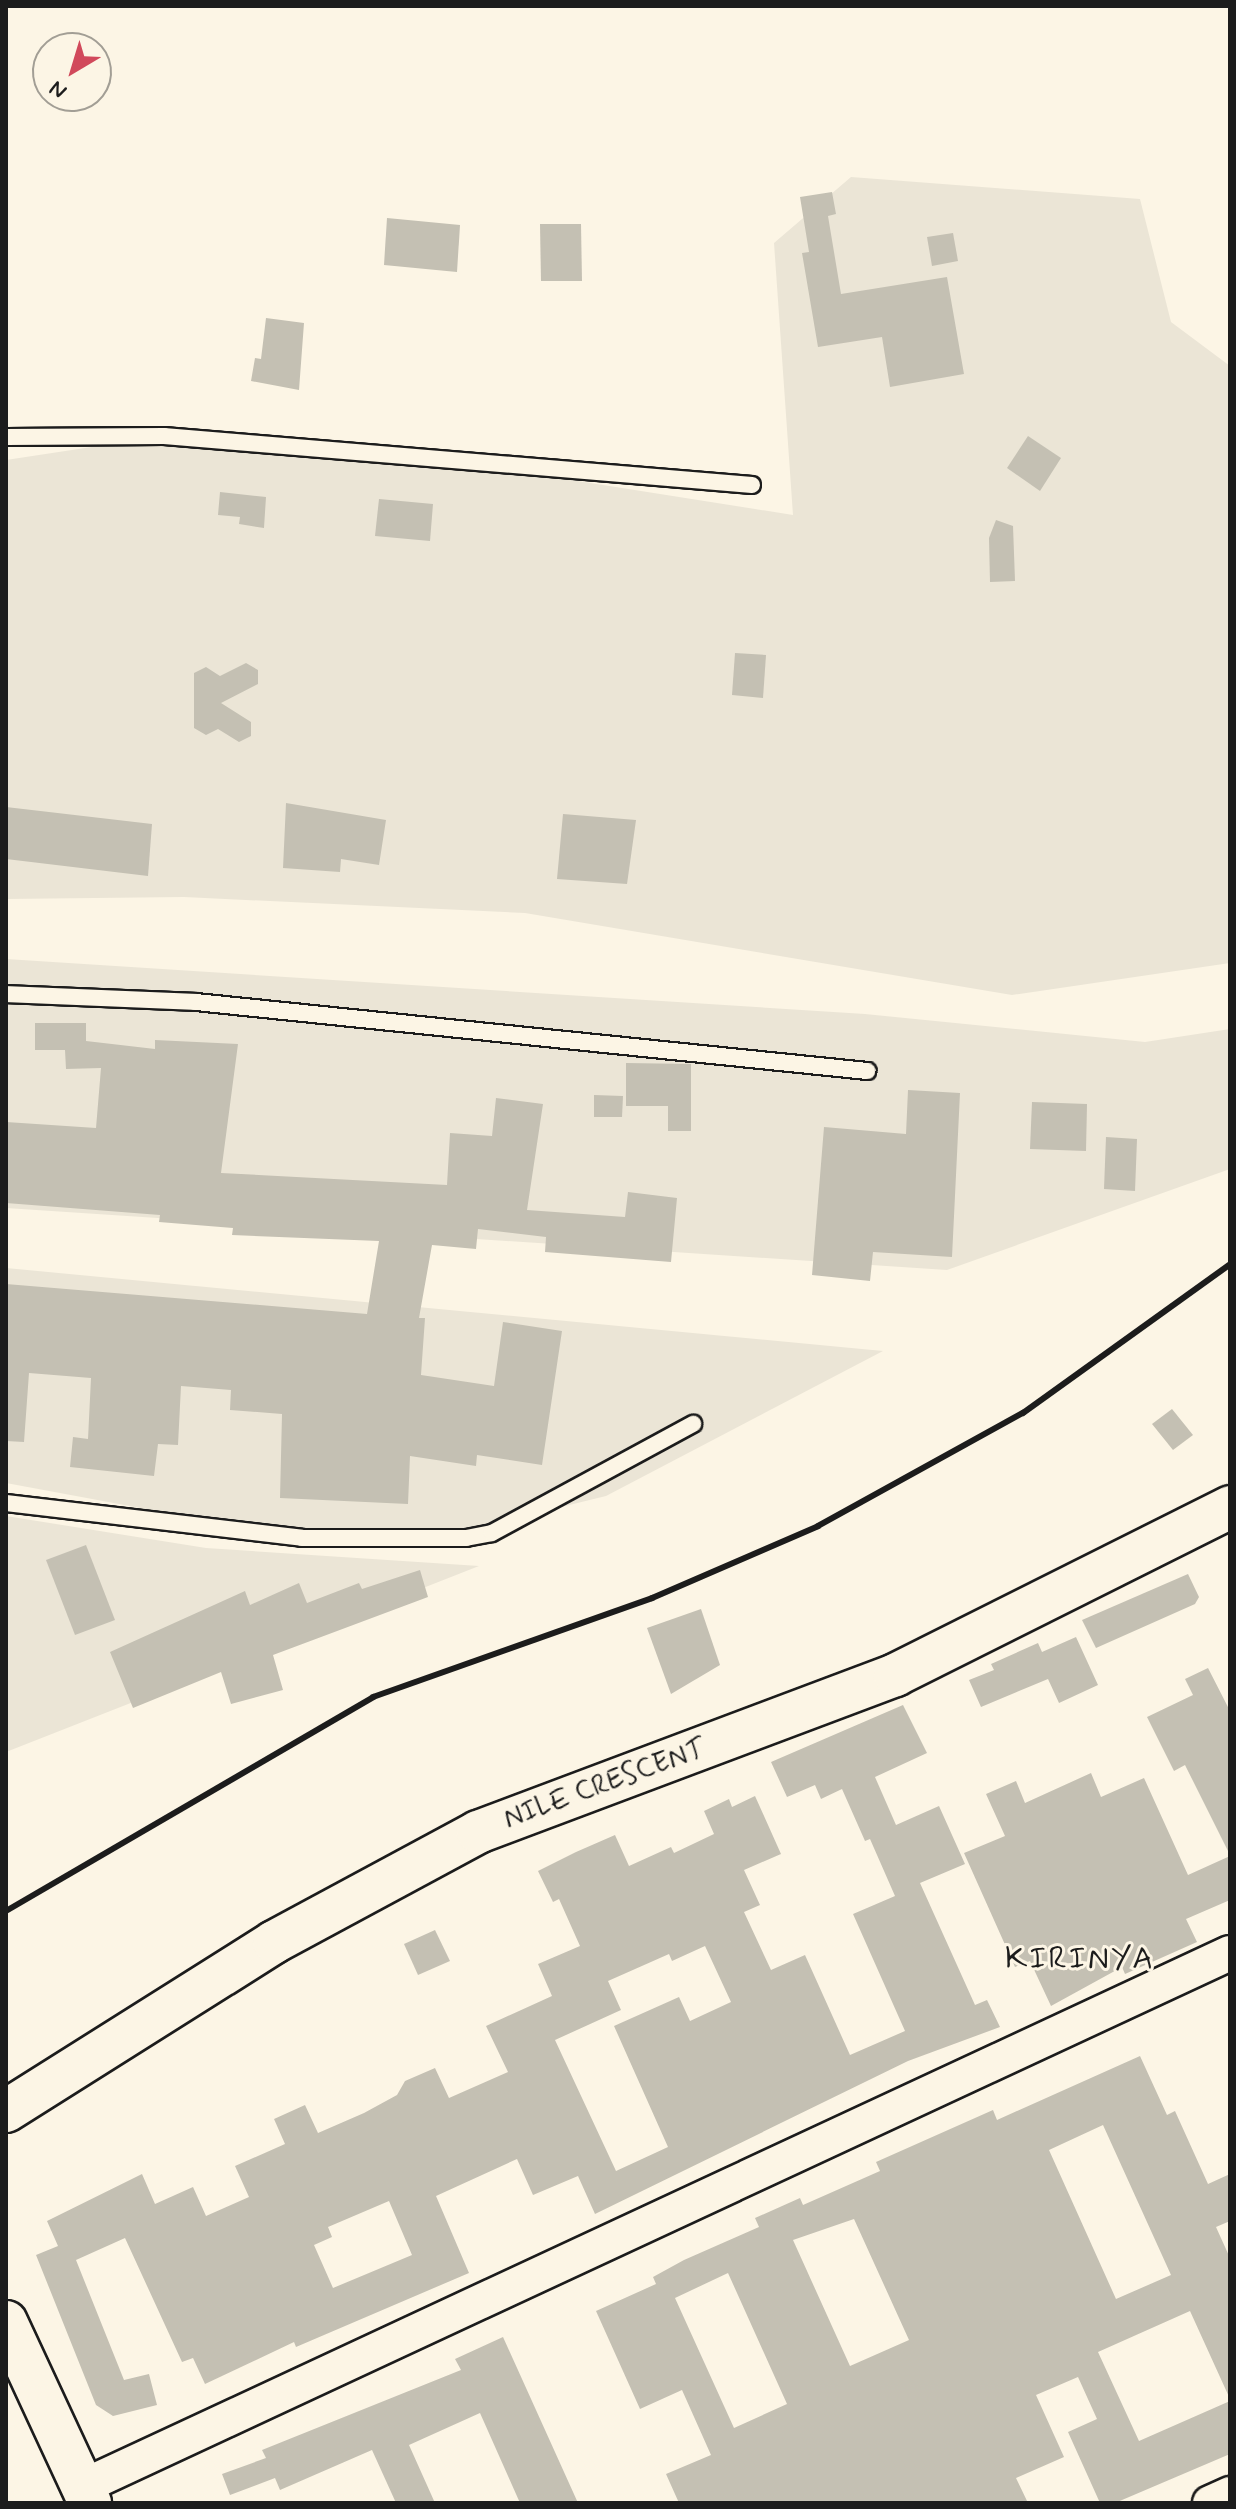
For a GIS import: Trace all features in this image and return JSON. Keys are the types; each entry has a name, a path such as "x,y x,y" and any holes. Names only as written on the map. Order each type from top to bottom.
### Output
{"street":[{"name":"NILE CRESCENT","path":"9,2112 127,2030 274,1942 478,1832 895,1675 1230,1507"},
{"path":"6,2322 86,2495 1230,1953"},
{"path":"1210,2503 1230,2494"}],"lane":[{"path":"6,437 164,436 752,485"},
{"path":"6,994 196,1002 867,1071"},
{"path":"6,1503 302,1538 466,1538 492,1533 693,1424"}],"shaded area":[{"path":"851,177 1140,199 1171,322 1230,366 1230,963 1012,995 525,913 184,897 6,899 6,460 164,436 445,460 793,515 774,243"},
{"path":"6,959 865,1014 1145,1042 1230,1029 1230,1169 947,1270 6,1208"},
{"path":"6,1268 883,1351 606,1496 435,1538 302,1538 6,1483"},
{"path":"6,1516 206,1548 479,1566 6,1752"}],"building":[{"path":"832,192 836,214 828,216 841,294 947,277 964,374 890,387 882,337 818,347 802,253 809,252 800,197"},
{"path":"387,218 460,225 457,272 384,265"},
{"path":"540,224 581,224 582,281 541,281"},
{"path":"953,233 958,261 932,266 927,237"},
{"path":"266,318 304,323 299,390 251,381 255,358 261,359"},
{"path":"1028,436 1061,458 1040,491 1007,468"},
{"path":"220,492 266,497 264,528 239,524 240,517 218,515"},
{"path":"379,499 433,504 430,541 375,536"},
{"path":"996,520 1013,526 1015,581 990,582 989,538"},
{"path":"735,653 766,655 763,698 732,695"},
{"path":"246,663 258,670 258,684 221,703 251,722 251,736 239,742 218,729 206,735 194,728 194,673 206,667 220,676"},
{"path":"286,803 386,820 379,865 341,859 340,872 283,868"},
{"path":"6,807 152,824 148,876 6,859"},
{"path":"563,814 636,820 627,884 557,879"},
{"path":"35,1023 86,1023 86,1041 155,1049 155,1040 238,1044 221,1173 447,1185 450,1133 492,1136 496,1098 543,1104 527,1210 625,1217 628,1192 677,1198 671,1262 545,1252 546,1237 478,1229 476,1249 432,1245 419,1318 425,1318 421,1375 494,1386 503,1322 562,1331 542,1465 477,1455 476,1466 410,1456 408,1504 280,1498 282,1414 230,1410 231,1390 181,1386 178,1445 158,1444 154,1476 70,1467 73,1437 88,1439 91,1378 29,1373 24,1442 6,1441 6,1284 367,1314 379,1241 232,1235 233,1228 159,1222 160,1215 6,1203 6,1122 96,1128 101,1068 66,1069 65,1050 35,1050"},
{"path":"626,1063 691,1064 691,1131 668,1131 668,1106 626,1106"},
{"path":"908,1090 960,1093 952,1257 873,1252 870,1281 812,1275 824,1127 906,1134"},
{"path":"594,1095 623,1096 622,1117 594,1117"},
{"path":"1032,1102 1087,1104 1086,1151 1030,1149"},
{"path":"1106,1137 1137,1139 1135,1191 1104,1189"},
{"path":"1172,1409 1193,1435 1173,1450 1152,1424"},
{"path":"86,1545 115,1620 75,1635 46,1560"},
{"path":"420,1570 428,1597 273,1655 283,1690 231,1704 221,1672 133,1708 110,1652 245,1591 250,1605 299,1583 307,1603 359,1583 362,1589"},
{"path":"1188,1574 1199,1597 1195,1604 1096,1648 1082,1620"},
{"path":"701,1609 720,1665 671,1694 647,1628"},
{"path":"1076,1637 1098,1685 1059,1703 1048,1679 981,1707 969,1680 994,1670 991,1664 1038,1643 1042,1652"},
{"path":"1208,1668 1230,1711 1230,1855 1185,1765 1174,1771 1147,1717 1193,1695 1185,1679"},
{"path":"903,1705 927,1753 875,1777 896,1825 939,1806 965,1864 920,1883 975,2005 987,2000 1000,2027 908,2061 595,2214 578,2176 533,2195 517,2159 436,2196 469,2273 296,2347 294,2342 205,2384 193,2358 182,2362 125,2238 76,2260 124,2380 149,2374 157,2405 113,2416 96,2405 36,2255 58,2246 47,2221 142,2174 155,2204 193,2187 206,2216 249,2197 235,2166 285,2144 274,2119 305,2105 318,2133 397,2095 405,2081 435,2068 449,2098 508,2072 486,2026 552,1996 538,1964 580,1946 559,1899 553,1902 538,1871 576,1852 615,1835 629,1866 671,1847 674,1853 714,1834 704,1811 729,1799 732,1807 755,1796 781,1854 744,1870 760,1905 744,1912 771,1970 805,1955 850,2055 905,2031 853,1914 895,1896 870,1839 865,1841 842,1789 821,1799 815,1785 787,1797 771,1762","holes":["705,1946 731,2002 690,2021 679,1997 614,2026 668,2147 616,2171 555,2040 621,2010 608,1981 669,1954 672,1961","389,2201 412,2255 333,2288 314,2245 332,2237 328,2227"]},
{"path":"1091,1773 1101,1797 1144,1778 1188,1875 1230,1856 1230,1900 1186,1919 1197,1942 1125,1974 1122,1967 1051,2006 1030,1961 1015,1967 964,1853 1005,1836 986,1794 1016,1781 1025,1803"},
{"path":"435,1930 450,1961 418,1975 404,1944"},
{"path":"1140,2056 1167,2115 1175,2111 1208,2184 1230,2174 1230,2221 1216,2227 1230,2258 1230,2399 1190,2311 1098,2352 1139,2441 1230,2401 1230,2454 1115,2503 1100,2503 1068,2432 1097,2419 1078,2377 1036,2395 1064,2457 1016,2478 1028,2503 679,2503 666,2474 711,2455 682,2390 640,2409 596,2311 656,2284 653,2277 684,2260 759,2227 755,2218 800,2198 803,2205 880,2171 876,2162 993,2110 997,2120","holes":["1103,2125 1171,2275 1116,2299 1049,2150","854,2219 909,2340 850,2366 793,2240","728,2273 787,2404 734,2428 675,2298"]},
{"path":"503,2337 578,2503 520,2503 480,2413 409,2445 435,2503 396,2503 372,2450 280,2490 275,2478 230,2495 222,2474 266,2458 262,2450 461,2370 455,2359"}],"railway":[{"path":"6,1911 373,1697 652,1598 818,1526 1023,1413 1230,1264"}],"district":[{"name":"KIRINYA","path":"1080,1959"}]}
